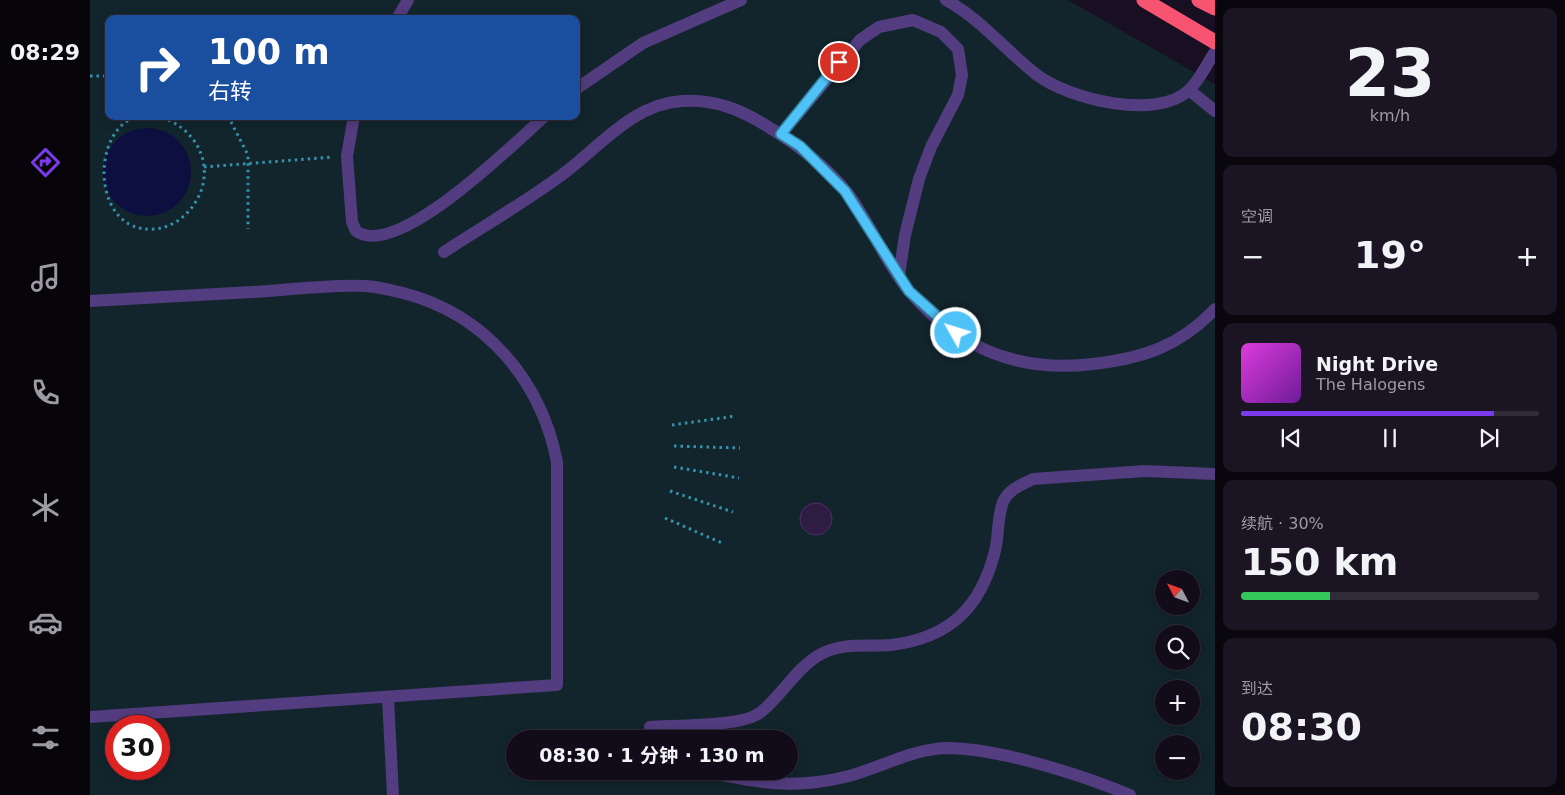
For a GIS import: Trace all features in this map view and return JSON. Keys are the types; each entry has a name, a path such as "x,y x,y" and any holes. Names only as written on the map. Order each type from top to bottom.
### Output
{"highway":[{"path":"1144,0 1215,42"},
{"path":"1199,0 1215,8"}],"street":[{"path":"399,15 408,0"},
{"path":"580,86 642,43 740,0"},
{"path":"946,0 966,12 1038,76 1056,86 1091,99 1133,104 1163,103 1189,90 1215,52"},
{"path":"781,134 860,40 879,27 913,20 941,32 958,49 962,75 958,95 931,148 919,179 906,234 899,276"},
{"path":"1189,90 1215,111"},
{"path":"444,252 560,176 622,125 655,108 679,101 705,101 745,112 800,146 845,191 909,291 943,324 983,351 1002,358 1036,366 1068,367 1110,362 1168,346 1194,329 1215,308"},
{"path":"353,120 348,156 352,222 355,229 362,235 386,234 409,226 438,208 540,120"},
{"path":"90,301 365,286 418,297 451,311 493,342 513,363 538,402 553,441 557,462 558,685 90,718"},
{"path":"650,727 743,721 760,714 804,667 820,654 842,645 872,647 908,643 942,630 959,618 976,599 987,576 995,549 1003,502 1006,495 1018,486 1033,480 1145,471 1215,474"},
{"path":"388,698 392,795"},
{"path":"742,780 788,784 850,776 892,760 946,748 1008,757 1103,790 1130,795"}],"path":[{"path":"90,76 105,76"},
{"path":"113,126 125,120"},
{"path":"116,220 124,225 142,230 160,228 177,222 191,210 200,195 205,177 197,143 185,129 172,120"},
{"path":"230,120 248,155 248,230"},
{"path":"204,167 348,156"},
{"path":"672,425 736,416"},
{"path":"674,446 740,448"},
{"path":"674,468 739,478"},
{"path":"670,491 733,512"},
{"path":"665,518 722,543"}],"shaded area":[{"path":"90,0 1068,0 1215,84 1215,795 90,795"},
{"path":"147,128 164,131 172,135 184,147 188,155 191,172 188,189 184,197 172,209 164,213 147,216 130,213 122,209 110,197 106,189 103,172 106,155 110,147 122,135 130,131"}],"building":[{"path":"816,503 822,504 827,508 831,513 831,525 827,530 822,534 816,535 810,534 805,530 801,525 800,519 801,513 805,508 810,504"}],"route":[{"path":"839,62 781,134 800,146 845,191 909,291 943,324 956,333"}]}
